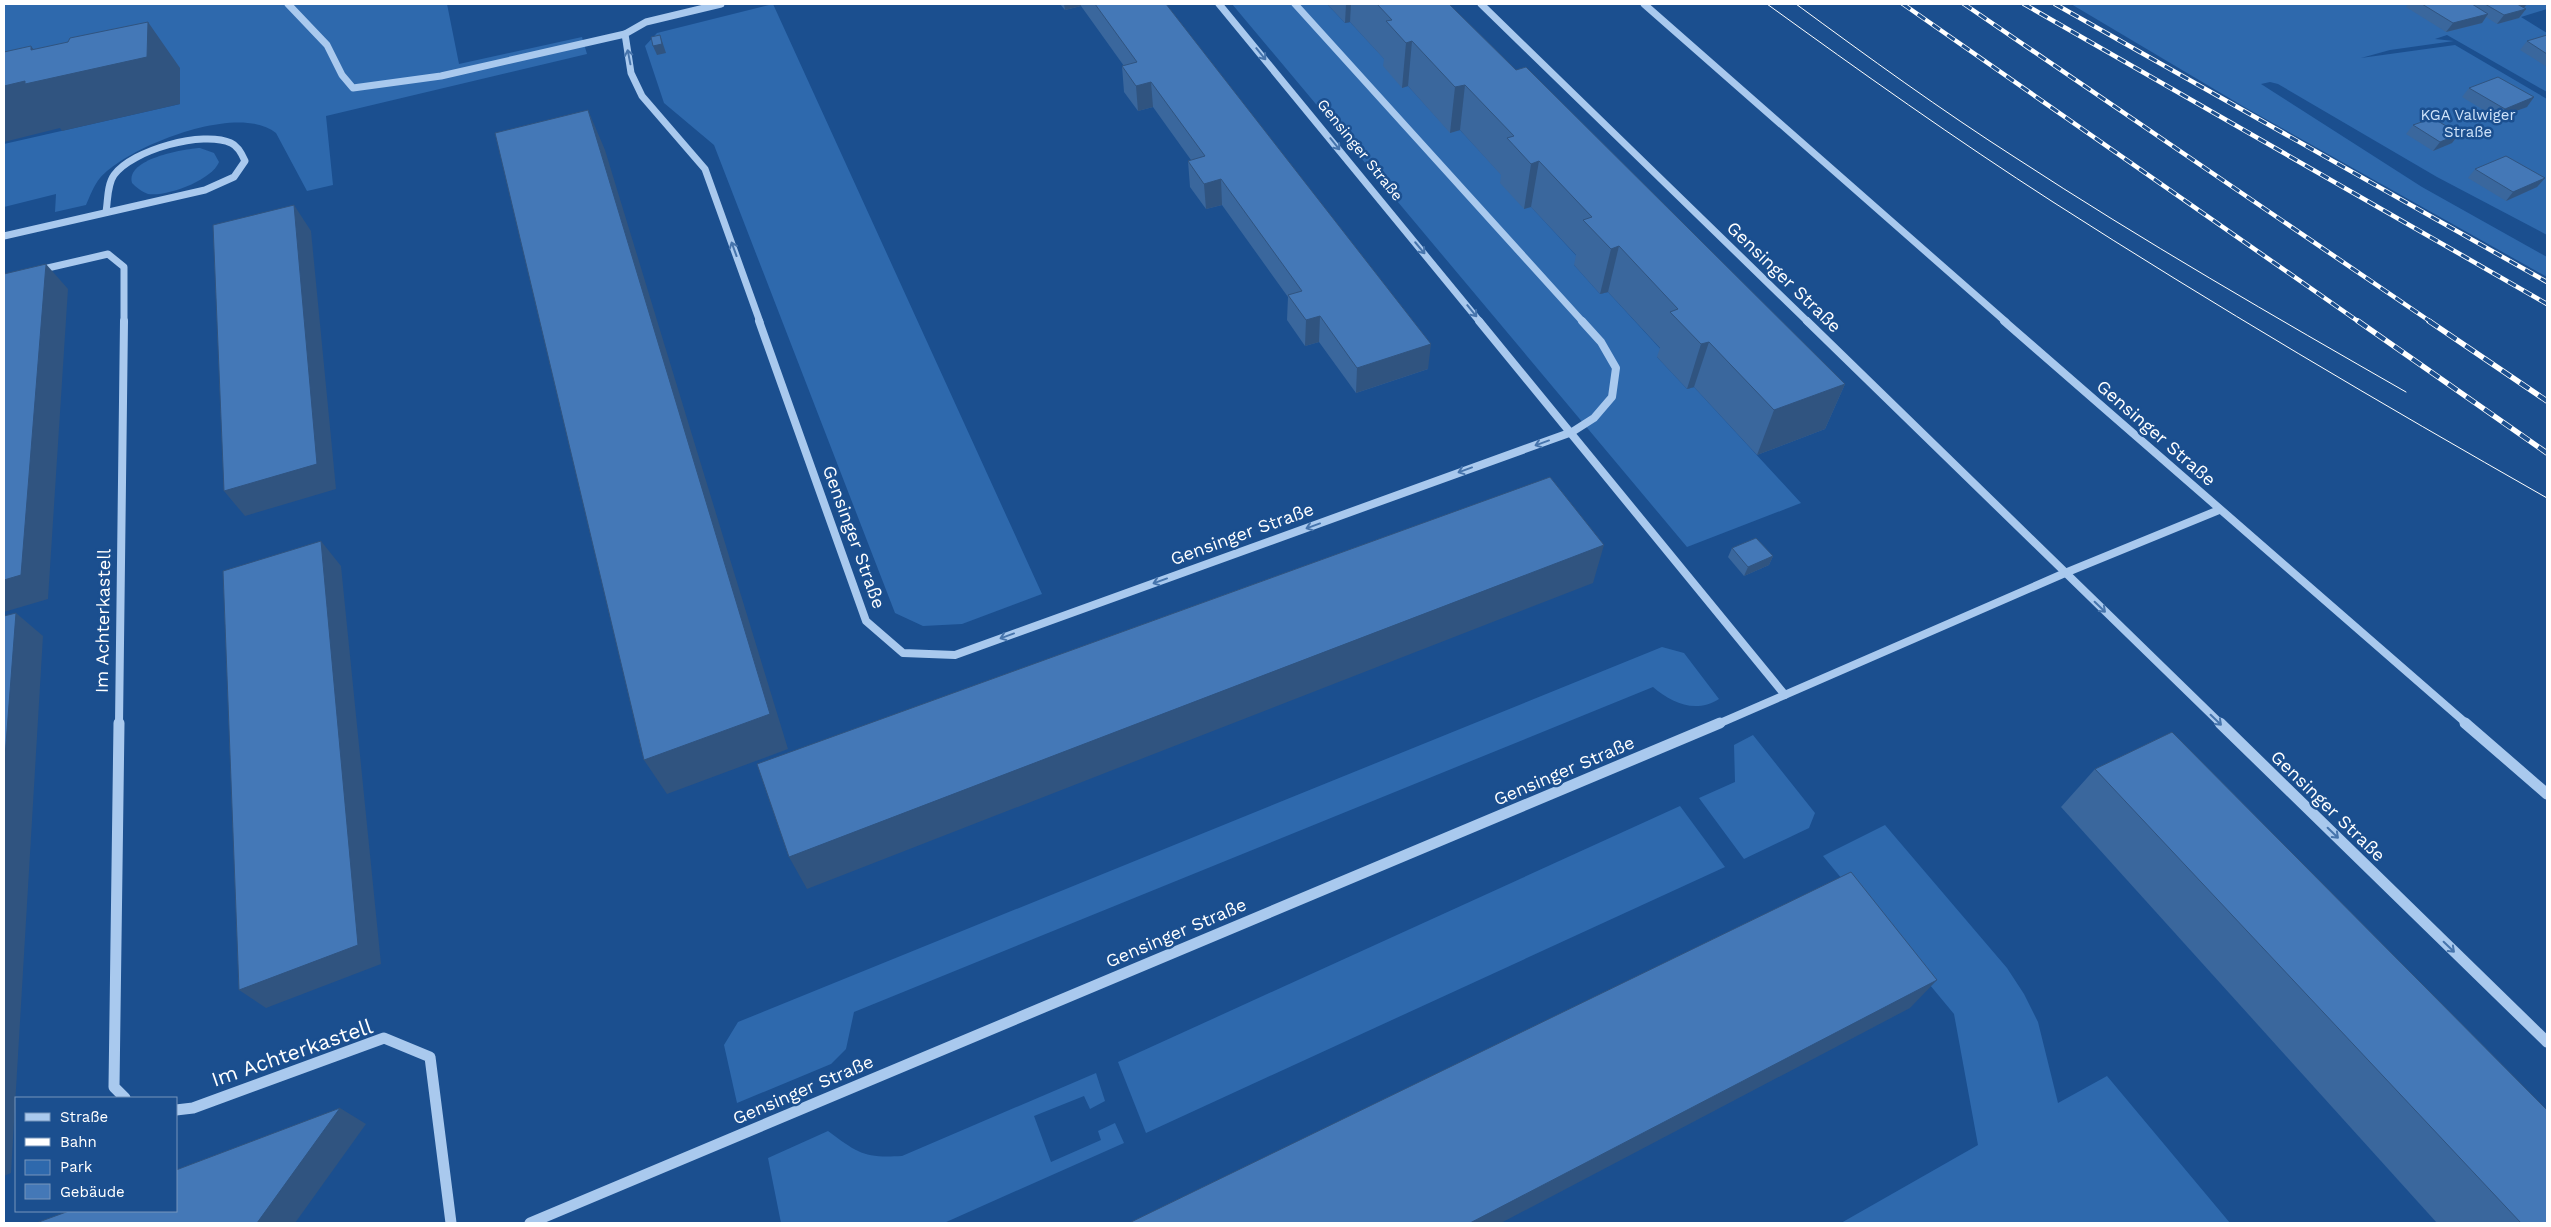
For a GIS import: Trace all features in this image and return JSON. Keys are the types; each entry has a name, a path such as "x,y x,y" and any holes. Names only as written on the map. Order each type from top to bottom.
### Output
{"street":[{"path":"288,4 327,45 342,75 353,88 441,76 625,34 646,22 721,4"},
{"name":"Gensinger Straße","path":"1219,4 1572,432 1785,695"},
{"path":"1295,4 1601,342 1616,368 1612,397 1594,418 1572,432"},
{"name":"Gensinger Straße","path":"1481,4 2547,1042"},
{"name":"Gensinger Straße","path":"1644,4 2219,510 2547,794"},
{"name":"Gensinger Straße","path":"625,34 635,84 652,108 693,151 705,169 866,621 903,653 956,655 1572,432"},
{"path":"4,236 106,212 228,183 241,171 245,161 242,152 231,143 199,138 148,152 128,162 114,174 106,212"},
{"name":"Im Achterkastell","path":"32,271 108,254 124,267 122,614 114,1086 124,1097"},
{"name":"Gensinger Straße","path":"530,1223 1785,695 2065,573 2219,510"},
{"name":"Im Achterkastell","path":"178,1110 193,1108 384,1038 400,1044 430,1057 451,1223"}],"green space":[{"path":"4,4 447,4 459,64 582,37 587,54 326,116 333,185 307,191 276,133 259,125 237,122 211,125 185,132 134,153 100,178 86,205 55,212 56,194 4,207 4,144 180,104 180,69 4,107"},
{"path":"773,4 1042,594 962,624 923,626 895,613 714,145 664,103 645,46 657,33"},
{"path":"1232,4 1327,4 1345,23 1350,22 1389,64 1402,87 1408,86 1450,132 1460,130 1583,263 1574,265 1600,294 1608,292 1665,354 1657,357 1687,389 1694,387 1801,503 1687,547"},
{"name":"KGA Valwiger Straße","path":"2071,4 2547,4 2547,9 2521,17 2547,33 2547,92 2447,35 2435,39 2454,41 2390,50 2361,58 2455,45 2547,99 2547,235 2437,177 2278,84 2270,82 2261,84 2422,187 2547,257 2547,277 2246,108"},
{"path":"200,148 214,153 219,162 215,169 198,181 177,190 156,194 148,194 132,183 132,175 137,168 146,162 169,153"},
{"path":"1662,647 1684,653 1719,699 1701,706 1684,705 1668,698 1653,687 854,1012 846,1049 831,1064 737,1103 724,1045 738,1022"},
{"path":"1753,735 1815,813 1809,828 1744,859 1699,798 1735,782 1734,745"},
{"path":"1680,806 1725,867 1146,1133 1118,1062"},
{"path":"1885,825 2007,968 2024,994 2038,1022 2058,1103 2107,1076 2230,1223 1841,1223 1978,1145 1954,1014 1823,856"},
{"path":"1096,1073 1105,1101 1090,1109 1084,1096 1034,1116 1051,1162 1101,1140 1098,1131 1115,1123 1124,1143 944,1223 781,1223 768,1158 828,1131 862,1153 879,1156 902,1156"}],"building":[{"path":"1095,4 1166,4 1431,344 1357,368 1320,316 1306,320 1288,295 1302,291 1221,179 1204,184 1188,161 1205,156 1151,82 1136,86 1122,66 1137,62"},
{"path":"1377,4 1449,4 1516,70 1526,67 1845,384 1774,410 1709,342 1701,344 1670,312 1678,309 1619,246 1611,249 1583,220 1592,217 1539,161 1531,164 1507,138 1514,136 1465,85 1455,87 1412,41 1406,43 1386,21 1392,20"},
{"path":"2422,4 2472,4 2488,14 2453,23"},
{"path":"2485,4 2517,4 2526,9 2504,15"},
{"path":"148,22 147,57 25,84 25,81 4,86 4,52 31,46 31,50 68,42 70,38"},
{"path":"660,35 662,44 653,46 651,37"},
{"path":"2547,35 2547,54 2527,41"},
{"path":"2498,77 2534,97 2505,109 2469,88"},
{"path":"588,110 770,714 644,760 495,133"},
{"path":"2433,118 2459,134 2440,142 2413,125"},
{"path":"2506,156 2545,178 2513,192 2475,169"},
{"path":"294,205 317,464 224,491 213,225"},
{"path":"46,264 21,575 4,580 4,274"},
{"path":"1550,477 1604,545 789,857 757,764"},
{"path":"1756,538 1773,556 1748,567 1732,548"},
{"path":"321,541 358,945 239,990 223,571"},
{"path":"16,613 4,770 4,616"},
{"path":"2172,732 2547,1110 2547,1223 2521,1223 2095,769"},
{"path":"1851,872 1937,980 1470,1223 1129,1223"},
{"path":"340,1108 257,1223 36,1223 66,1212 178,1212 178,1169"}],"tram line":[{"path":"1767,4 1944,130 2114,241 2298,353 2547,498"},
{"path":"1796,4 1932,102 2064,189 2210,278 2406,392"}],"railway":[{"path":"1903,4 2359,322"},
{"path":"1964,4 2431,322"},
{"path":"2024,4 2547,304"},
{"path":"2055,4 2547,282"},
{"path":"2358,321 2547,453"},
{"path":"2429,321 2547,401"}]}
